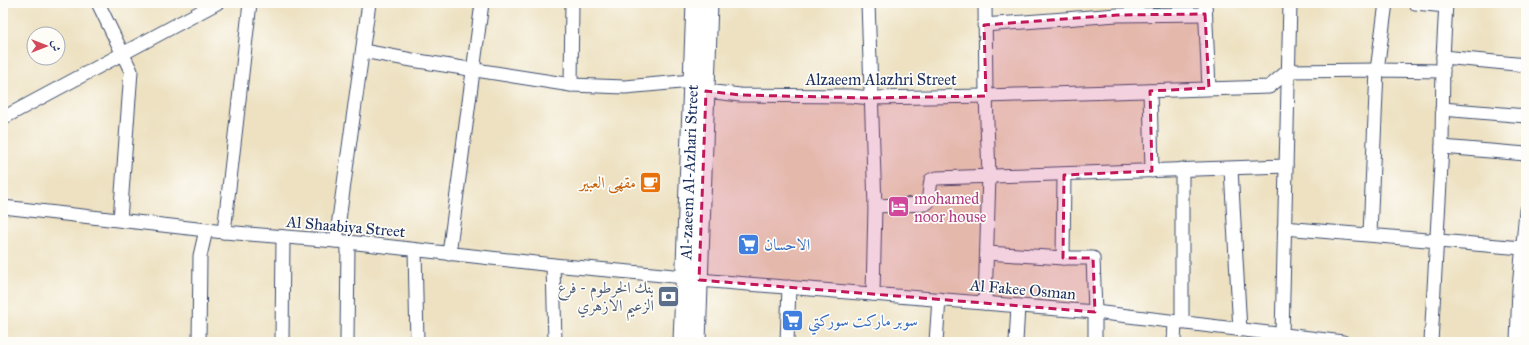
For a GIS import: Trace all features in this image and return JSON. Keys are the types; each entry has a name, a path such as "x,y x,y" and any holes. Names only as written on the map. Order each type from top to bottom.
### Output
{"main road":[{"name":"Al-zaeem Al-Azhari Street","path":"695,3 692,81 692,278 697,342"},
{"name":"Al-zaeem Al-Azhari Street","path":"682,342 692,278 706,91 709,3"}],"street":[{"path":"98,3 131,71 120,220"},
{"path":"3,118 217,3"},
{"path":"224,232 250,3"},
{"path":"347,342 342,241 369,3"},
{"path":"449,254 482,3"},
{"path":"571,85 572,3"},
{"path":"868,3 875,206 873,294"},
{"path":"985,3 984,24 989,175 988,253 985,303"},
{"path":"1282,335 1290,3"},
{"path":"1370,234 1377,70 1386,3"},
{"path":"1414,3 1446,4 1443,57 1442,148 1432,342"},
{"path":"984,24 1117,9 1205,8 1209,88"},
{"path":"363,51 571,85 625,87 692,81"},
{"path":"1443,57 1526,65"},
{"path":"1288,71 1443,71"},
{"name":"Alzaeem Alazhri Street","path":"692,81 706,91 740,95 851,96 871,98 986,96 1268,86 1288,71"},
{"path":"1150,91 1152,171"},
{"path":"1442,110 1526,116"},
{"path":"1442,148 1526,154"},
{"path":"875,206 925,204 928,202 931,180 989,175 1064,175 1286,166"},
{"path":"1231,169 1240,330"},
{"path":"1174,342 1179,322 1182,170"},
{"path":"1063,258 1064,175"},
{"name":"Al Shaabiya Street","path":"3,207 224,232 342,241 553,265 692,278"},
{"path":"1517,342 1522,248 1526,211"},
{"path":"1284,228 1370,234 1522,248"},
{"path":"199,342 200,256 206,230"},
{"path":"282,342 283,237"},
{"path":"415,250 417,342"},
{"path":"988,253 1063,258 1093,258 1095,342"},
{"path":"553,265 555,342"},
{"name":"Al Fakee Osman","path":"692,278 1095,312 1240,330 1253,337 1282,335 1343,342"},
{"path":"787,342 789,287"},
{"path":"936,342 939,299"},
{"path":"1016,342 1018,306"}],"highlighted area":[{"path":"1205,14 1209,88 1150,91 1152,171 1064,175 1063,258 1093,258 1095,312 699,280 706,91 740,95 871,98 986,96 984,25 1117,15"}],"place":[{"name":"مقهى العبير","path":"651,182"},
{"name":"mohamed noor house","path":"898,207"},
{"name":"الاحسان","path":"749,244"},
{"name":"بنك الخرطوم - فرع الزعيم الازهري","path":"669,296"},
{"name":"سوبر ماركت سوركتي","path":"792,320"}]}
